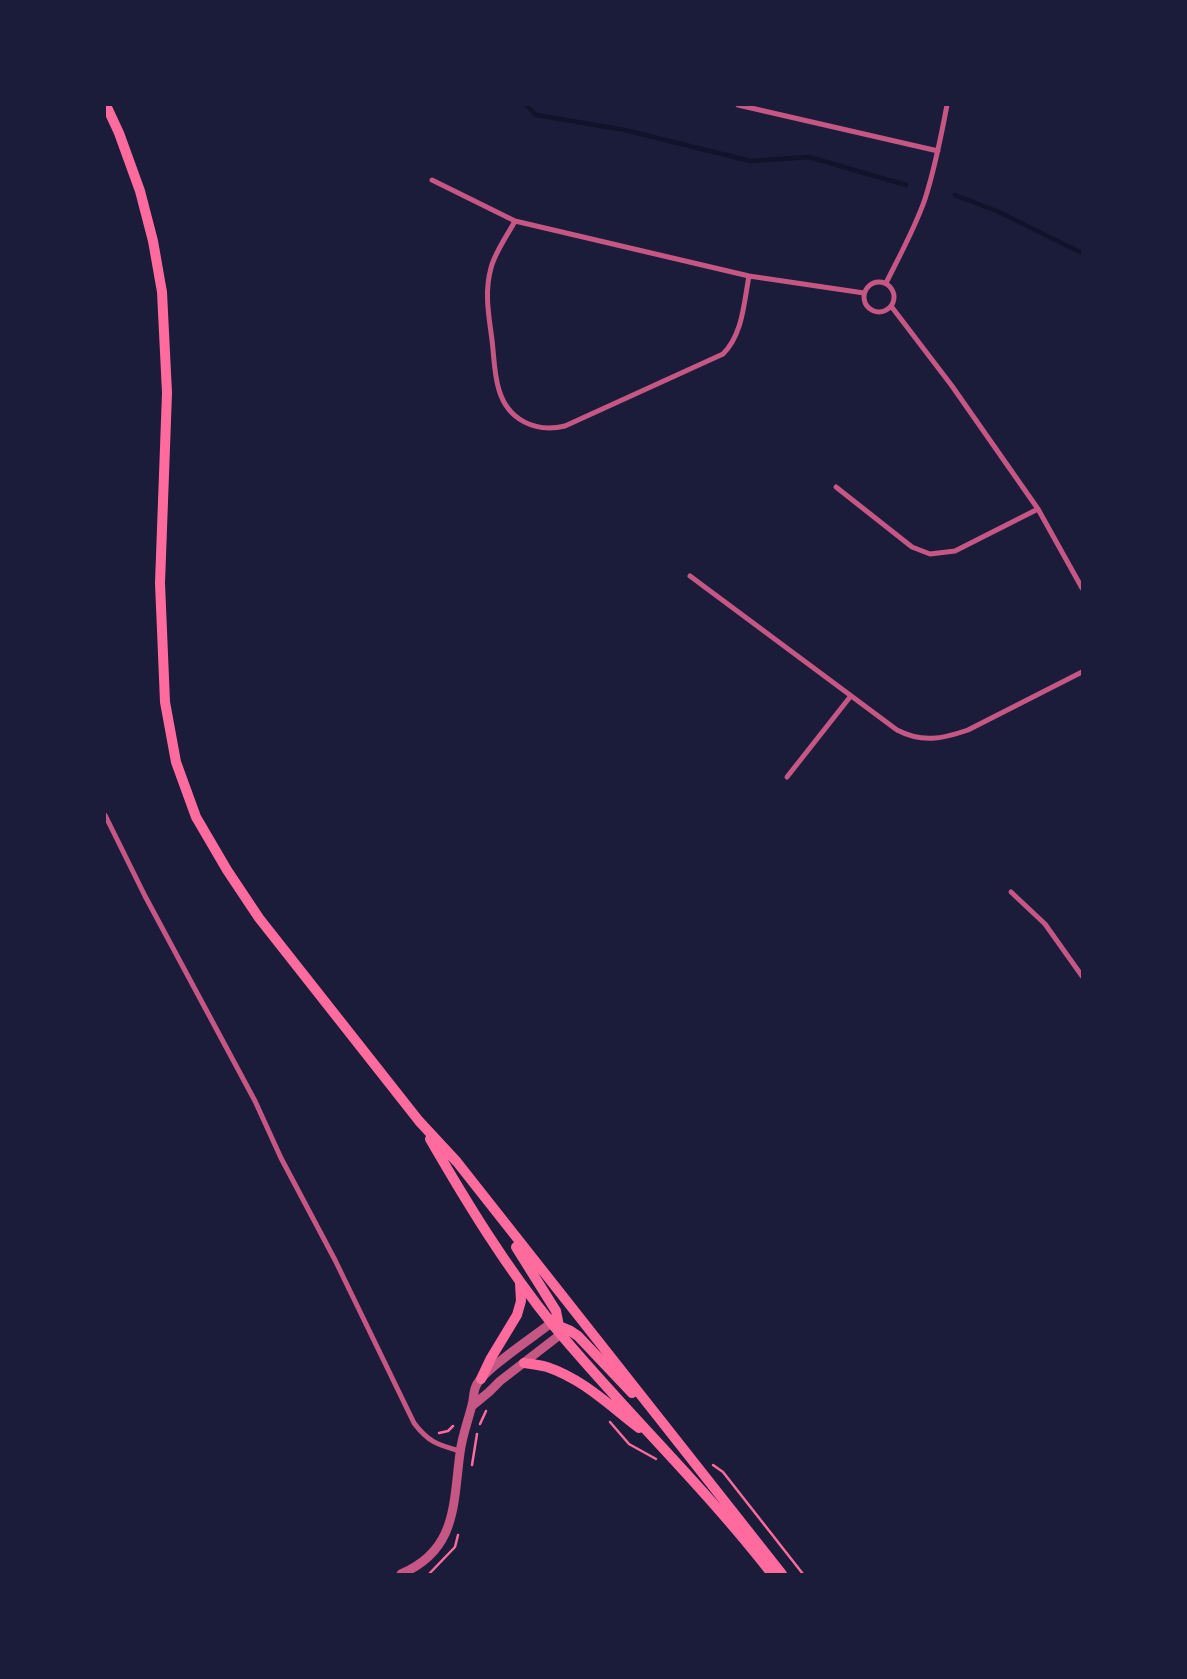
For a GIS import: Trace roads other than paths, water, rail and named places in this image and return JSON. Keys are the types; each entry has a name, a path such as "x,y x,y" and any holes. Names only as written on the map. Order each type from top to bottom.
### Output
{"main road":[{"path":"106,105 119,133 140,191 162,292 167,394 160,583 165,702 176,762 196,817 227,870 259,918 419,1121 457,1162 782,1574"},
{"path":"419,1121 472,1210 520,1282 656,1440 737,1529 772,1574"},
{"path":"496,1212 556,1311 557,1327"},
{"path":"482,1378 490,1358 517,1315 521,1301 520,1282"},
{"path":"557,1327 578,1336 610,1372 663,1423"},
{"path":"524,1363 545,1366 582,1384 656,1440"}],"street":[{"path":"738,105 938,150"},
{"path":"886,283 913,228 931,180 947,105"},
{"path":"432,180 515,221 749,276 864,294"},
{"path":"515,221 491,268 486,298 499,391 508,408 515,415 524,422 539,428 565,426 723,354 730,347 738,330 749,276"},
{"path":"873,283 886,283 894,293 895,298 891,306 883,312 873,311 866,304 864,294 873,283"},
{"path":"891,306 952,386 1038,509 1082,588"},
{"path":"836,487 912,547 930,554 955,551 1038,509"},
{"path":"690,576 897,730 916,738 932,740 968,730 1082,672"},
{"path":"787,777 850,696"},
{"path":"105,814 145,896 255,1100 281,1158 334,1260 410,1416 421,1432 439,1446 460,1451"},
{"path":"1012,892 1045,924 1082,976"},
{"path":"472,1406 524,1363 557,1327"},
{"path":"400,1574 424,1562 443,1538 450,1522 455,1501 460,1451 476,1387 489,1371 557,1327"}],"waterway":[{"path":"526,105 536,115 625,130 750,161 809,157 906,185"},
{"path":"955,195 999,212 1082,253"}]}
